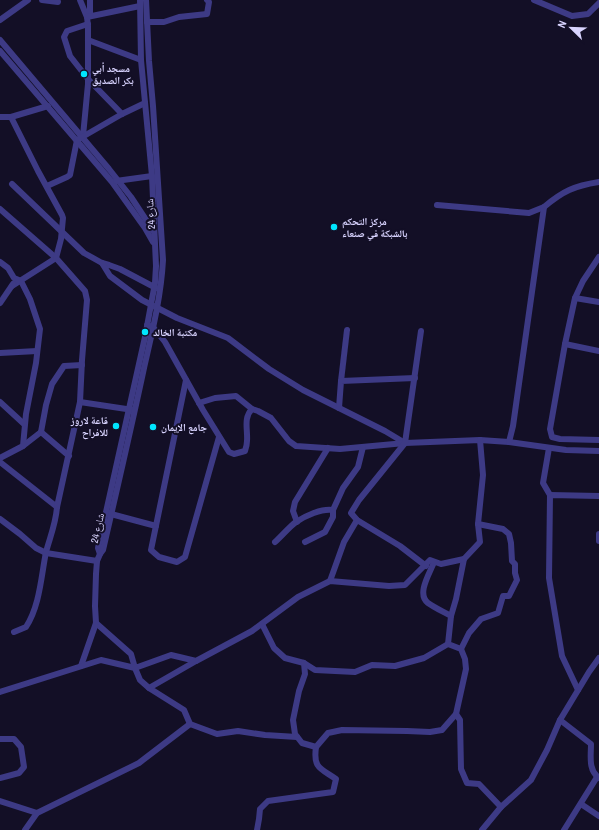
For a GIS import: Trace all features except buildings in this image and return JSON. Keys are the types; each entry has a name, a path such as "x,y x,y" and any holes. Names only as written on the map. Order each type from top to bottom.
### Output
{"street":[{"path":"42,0 58,2"},
{"path":"80,0 88,16"},
{"path":"47,186 70,175 80,138 88,79 88,16 90,0"},
{"name":"شارع 24","path":"146,0 153,106 157,222 154,232 154,245 157,289"},
{"path":"147,22 164,22 179,17 207,14 209,2 207,0"},
{"path":"534,0 572,16 588,14 599,2"},
{"path":"0,20 25,1"},
{"path":"88,16 140,3"},
{"name":"شارع 24","path":"100,554 103,550 111,514 157,289 162,272 162,250 157,222 141,60 140,3"},
{"path":"88,24 67,31 64,37 70,56 88,79 122,114"},
{"path":"0,40 115,181 143,220 154,232 162,250"},
{"path":"88,40 141,60"},
{"path":"0,51 48,106 80,138"},
{"path":"80,138 122,114 146,103"},
{"path":"0,117 11,117 48,106"},
{"path":"11,117 38,171 62,214 63,218 56,258"},
{"path":"115,181 152,176"},
{"path":"437,205 529,214 544,207 558,195 580,185 599,182"},
{"path":"12,184 84,253 102,263 120,269 157,289"},
{"path":"509,442 513,426 544,207"},
{"path":"0,209 56,258 85,291 87,300 80,402 57,507 57,515 46,553 36,604 32,615 26,627 14,632"},
{"path":"143,220 150,223 157,222"},
{"path":"143,220 145,228 154,245"},
{"path":"145,228 154,232"},
{"path":"599,257 583,281 575,298 550,429 552,437 560,439 599,440"},
{"path":"1,301 18,279 56,258"},
{"path":"0,262 18,279 30,299 40,329 24,424 23,446"},
{"path":"102,263 110,276 130,292 177,318 228,338 270,369 303,390 385,431 405,443"},
{"path":"575,298 599,302"},
{"path":"150,326 165,342 199,403 229,452 234,454 245,451 247,443 246,419 248,413 252,409"},
{"path":"339,408 347,330"},
{"path":"421,331 405,443 359,500 351,513 357,520 400,546 426,566"},
{"path":"566,344 599,351"},
{"path":"0,353 37,351"},
{"path":"0,458 23,446 41,432 52,384 64,366 82,364"},
{"path":"342,381 415,378"},
{"path":"186,380 151,550 159,558 177,562 185,557 219,437"},
{"path":"199,403 225,396 236,396 252,409 271,418 289,441 296,446 340,449 405,443 480,440 509,442 566,450 599,451"},
{"path":"0,402 24,424"},
{"path":"80,402 132,410"},
{"name":"شارع 24","path":"100,554 98,548 132,410"},
{"path":"41,432 69,456"},
{"path":"448,644 451,616 464,559 480,542 478,524 482,475 480,440"},
{"path":"305,542 325,532 333,516 333,510 343,488 358,468 363,447"},
{"path":"297,522 293,511 295,502 328,448"},
{"path":"549,448 543,483 550,495 549,578 562,656 578,690"},
{"path":"0,462 57,507"},
{"path":"550,495 599,496"},
{"path":"275,542 297,522 315,513 333,510"},
{"path":"111,514 156,526"},
{"path":"0,519 36,548 46,553 97,561"},
{"path":"330,581 344,542 357,520"},
{"path":"461,649 469,633 481,619 498,613 503,596 509,596 517,580 515,564 512,561 512,544 509,534 504,529 497,526 478,524"},
{"path":"599,534 599,541"},
{"path":"81,666 96,623 95,606 97,561 100,554"},
{"path":"149,688 252,631 298,597 330,581 389,586 405,585 426,566 430,560 441,564 464,559"},
{"path":"434,562 423,591 423,596 427,603 451,616"},
{"path":"96,623 131,654 140,680 149,688 184,710 190,724 217,734 238,731 265,735 297,737"},
{"path":"262,624 274,648 285,658 304,664 315,670 355,672 372,664 396,666 424,658 448,644"},
{"path":"257,830 260,819 260,809 268,802 333,792 336,779 318,766 315,758 316,747 328,733 342,730 430,732 442,730 456,714 466,670 465,659 461,649 448,644"},
{"path":"0,692 101,660 135,668 171,655 196,661"},
{"path":"482,830 501,807 531,780 547,750 560,720 599,658"},
{"path":"304,664 305,674 299,691 293,720 295,734 302,743 316,747"},
{"path":"456,714 460,720 461,769 467,783 479,784 501,807"},
{"path":"560,720 591,744 590,764 598,778 564,830"},
{"path":"25,830 37,813 139,763 190,724"},
{"path":"0,739 14,739 21,747 24,767 19,773 0,778"},
{"path":"0,801 37,813"},
{"path":"580,804 599,816"}],"place":[{"name":"مسجد أبي بكر الصديق","path":"84,74"},
{"name":"مركز التحكم بالشبكة في صنعاء","path":"334,227"},
{"name":"مكتبة الخالد","path":"145,332"},
{"name":"قاعة لاروز للافراح","path":"116,426"},
{"name":"جامع الإيمان","path":"153,427"}]}
